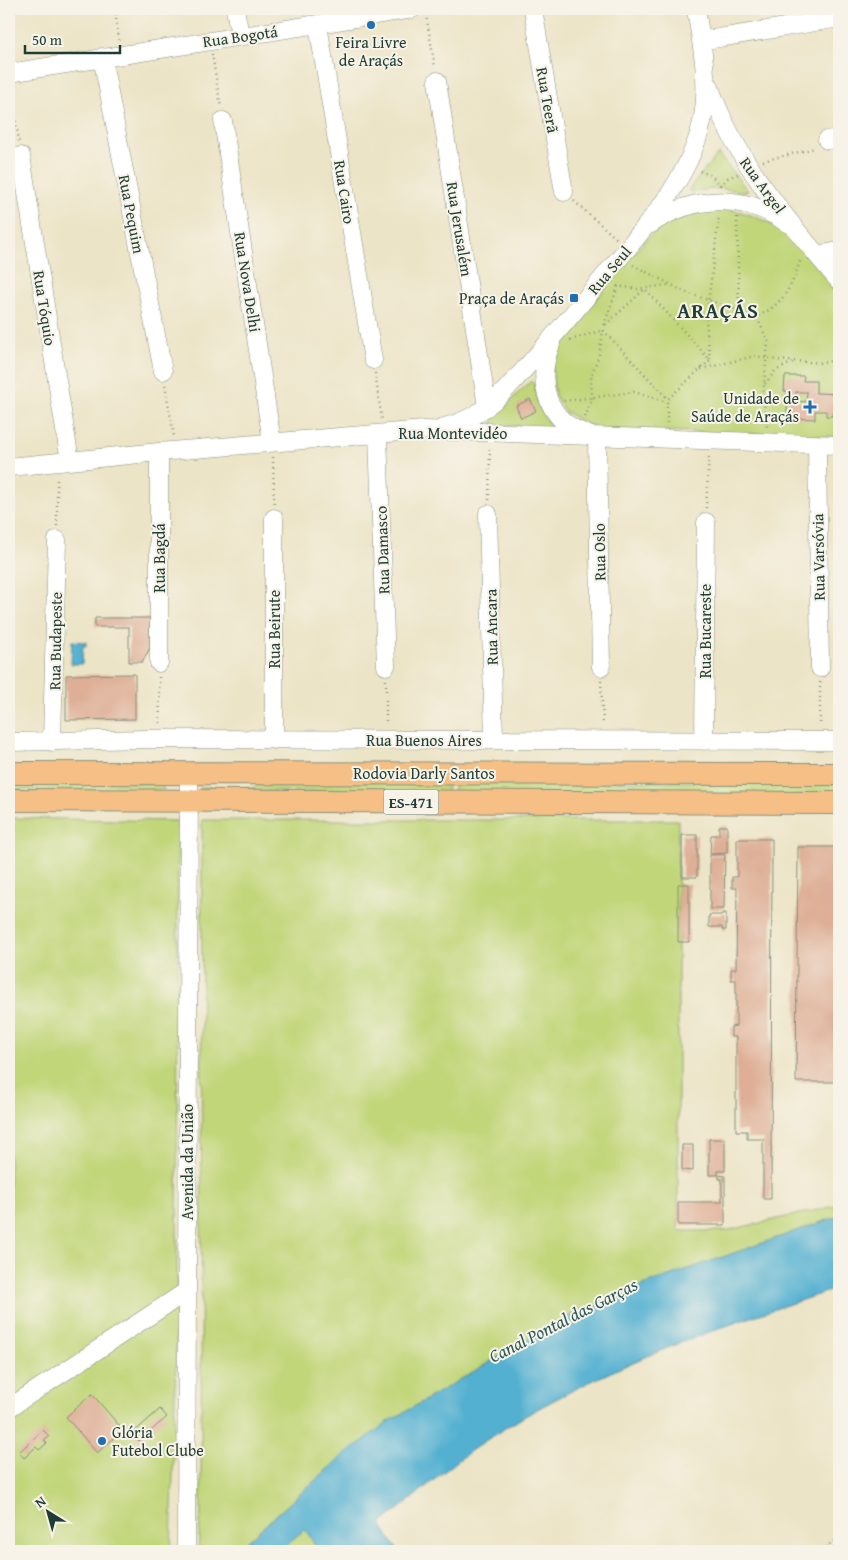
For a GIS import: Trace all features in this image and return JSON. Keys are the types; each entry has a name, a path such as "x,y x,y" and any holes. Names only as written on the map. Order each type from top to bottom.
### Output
{"main road":[{"name":"Rodovia Darly Santos","path":"9,773 839,774"},
{"name":"Rodovia Darly Santos","path":"9,800 839,803"}],"street":[{"path":"235,9 240,36"},
{"name":"Rua Bogotá","path":"9,72 412,9"},
{"name":"Rua Teerã","path":"533,9 564,192"},
{"path":"696,9 706,78"},
{"path":"701,41 839,18"},
{"name":"Rua Cairo","path":"318,25 373,360"},
{"name":"Rua Pequim","path":"102,57 163,371"},
{"name":"Rua Seul","path":"424,430 462,421 487,407 561,338 629,252 673,189 687,164 702,121 706,78"},
{"name":"Rua Argel","path":"706,78 723,120 749,168 809,251 839,281"},
{"name":"Rua Jerusalém","path":"437,81 487,407"},
{"name":"Rua Nova Delhi","path":"223,122 272,442"},
{"name":"Rua Tóquio","path":"21,156 64,462"},
{"path":"629,252 650,225 667,213 687,205 715,200 742,203 766,211 789,225 809,251 839,251"},
{"path":"561,338 546,354 544,367 546,397 551,408 564,422 582,432 597,437"},
{"name":"Rua Montevidéo","path":"9,467 168,451 424,430 839,445"},
{"name":"Rua Damasco","path":"381,434 386,666"},
{"name":"Rua Oslo","path":"597,437 601,667"},
{"name":"Rua Varsóvia","path":"817,445 820,668"},
{"name":"Rua Bagdá","path":"159,664 168,451"},
{"name":"Rua Ancara","path":"488,514 494,740"},
{"name":"Rua Beirute","path":"274,518 274,740"},
{"name":"Rua Bucareste","path":"704,741 706,522"},
{"name":"Rua Budapeste","path":"52,742 57,540"},
{"name":"Rua Buenos Aires","path":"9,742 160,739 839,741"},
{"name":"Avenida da União","path":"186,1551 189,772"},
{"path":"9,1408 187,1291"}],"path":[{"path":"115,9 121,55"},
{"path":"425,9 437,81"},
{"path":"210,40 223,122"},
{"path":"9,72 21,156"},
{"path":"687,164 712,176 720,185 728,178 758,162 812,150 833,139"},
{"path":"564,192 629,252 670,285 754,318 766,333 767,358 763,388 768,443"},
{"path":"710,360 706,330 719,212"},
{"path":"737,213 739,311"},
{"path":"754,318 776,306 786,296 809,251"},
{"path":"612,285 645,289 670,285"},
{"path":"584,420 592,397 591,376 599,355 604,328 618,286"},
{"path":"645,289 710,360"},
{"path":"561,338 604,328 645,289"},
{"path":"604,328 667,401 667,428"},
{"path":"700,370 750,356 795,362 822,363 839,359"},
{"path":"373,360 381,434"},
{"path":"667,401 710,360"},
{"path":"763,388 775,371 795,362"},
{"path":"163,371 168,451"},
{"path":"560,402 634,392 667,401"},
{"path":"488,514 490,433"},
{"path":"706,522 710,441"},
{"path":"272,442 274,518"},
{"path":"57,540 64,462"},
{"path":"159,664 160,739"},
{"path":"386,666 386,740"},
{"path":"601,667 603,740"},
{"path":"820,668 821,741"},
{"path":"822,1551 839,1536"}],"green space":[{"path":"718,154 748,191 719,188 690,192 689,189"},
{"path":"728,209 765,221 779,230 803,251 839,293 839,437 604,429 585,424 563,410 555,395 552,368 564,338 645,240 654,232 684,217"},
{"path":"531,381 534,384 538,405 550,427 493,425 492,418"},
{"path":"9,779 162,784 164,790 9,790"},
{"path":"267,780 447,781 447,794 198,790 204,787 252,788"},
{"path":"454,781 839,782 839,796 454,795"},
{"path":"9,818 178,821 177,1315 171,1551 9,1551"},
{"path":"202,820 678,820 678,1231 725,1231 839,1205 839,1216 643,1285 561,1320 339,1459 236,1551 198,1551 201,1510"},
{"path":"305,1529 319,1551 279,1551"}],"water":[{"path":"72,641 86,642 86,646 83,646 82,664 71,664"},
{"name":"Canal Pontal das Garças","path":"839,1216 839,1288 700,1335 655,1353 610,1372 524,1417 469,1452 381,1524 398,1551 319,1551 305,1529 279,1551 236,1551 339,1459 386,1423 561,1320 643,1285"}],"building":[{"path":"785,376 804,376 803,381 816,381 816,393 839,394 839,412 832,412 832,416 826,416 826,411 815,411 815,419 787,418 787,401 791,401 791,392 784,391","holes":["796,392 807,392 806,402 795,401"]},
{"path":"530,399 536,411 521,418 516,406"},
{"path":"95,618 150,618 150,648 142,662 129,662 129,627 95,627"},
{"path":"135,674 135,719 66,720 66,675"},
{"path":"719,826 727,826 727,853 710,854 711,835 719,835"},
{"path":"682,835 697,835 697,877 682,877"},
{"path":"737,839 772,839 771,1199 763,1199 763,1139 747,1139 747,1131 736,1131 736,1037 731,1037 731,1027 736,1026 736,980 731,980 731,969 736,969 737,888 732,888 732,877 737,877"},
{"path":"798,847 839,847 839,1082 796,1082"},
{"path":"710,855 725,855 724,909 710,909"},
{"path":"678,884 689,884 689,942 678,942"},
{"path":"722,913 726,913 726,930 722,930 722,927 709,927 709,915 722,915"},
{"path":"709,1139 725,1139 725,1171 718,1171 718,1175 709,1175"},
{"path":"682,1145 693,1145 693,1171 682,1170"},
{"path":"719,1175 725,1176 725,1225 678,1225 678,1202 722,1202 722,1179 719,1179"},
{"path":"92,1394 123,1430 97,1453 66,1417"},
{"path":"160,1409 167,1417 139,1441 132,1434"},
{"path":"43,1430 49,1436 44,1440 47,1443 39,1450 36,1447 24,1458 19,1452"},
{"path":"9,1502 14,1508 9,1512"}],"place":[{"name":"Feira Livre de Araçás","path":"371,25"},
{"name":"Praça de Araçás","path":"574,298"},
{"name":"Unidade de Saúde de Araçás","path":"810,407"},
{"name":"Glória Futebol Clube","path":"102,1441"}],"district":[{"name":"ARAÇÁS","path":"718,310"}]}
